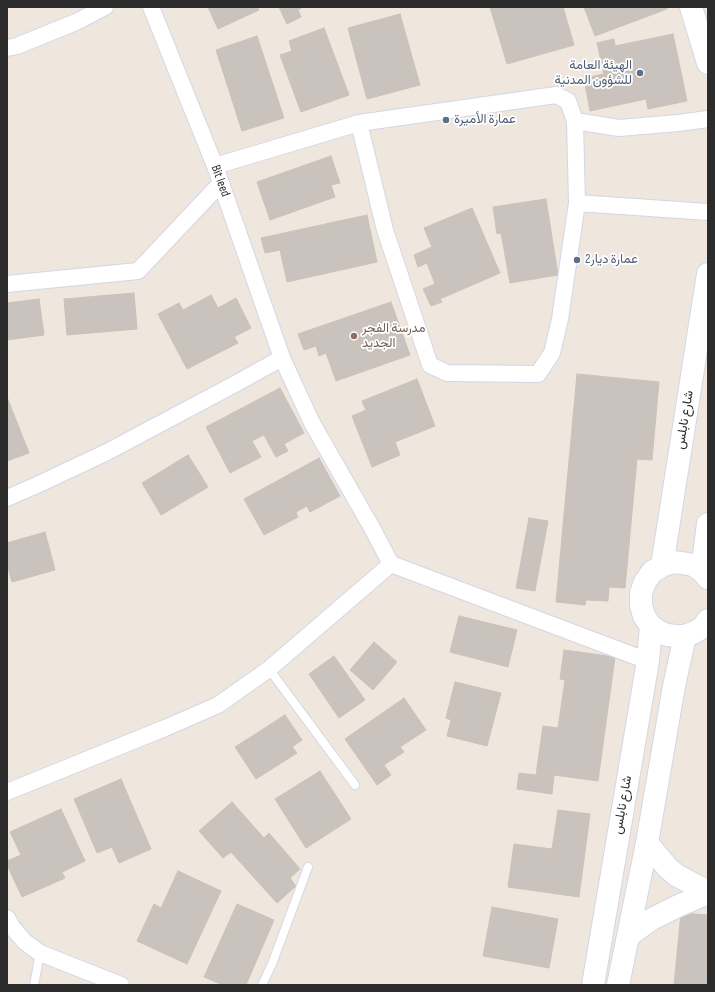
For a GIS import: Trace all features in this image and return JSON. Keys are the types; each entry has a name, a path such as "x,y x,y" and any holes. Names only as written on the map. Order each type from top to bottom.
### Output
{"main road":[{"path":"691,7 708,63"},
{"name":"شارع نابلس","path":"662,566 708,274"},
{"path":"705,574 708,524"},
{"path":"705,574 693,565 682,562 672,562 662,566 652,572 645,582 641,593 641,605 644,616 651,626 667,635 685,636 703,627 708,620"},
{"name":"شارع نابلس","path":"593,985 648,661 651,626"},
{"path":"618,985 647,843 674,686 685,636"},
{"path":"647,843 667,868 676,875 708,892"},
{"path":"628,936 650,920 708,892"}],"street":[{"path":"7,48 17,46 76,22 105,7"},
{"name":"Bit leed","path":"152,7 215,166 282,358 312,423 392,564"},
{"path":"215,166 359,123 556,95 568,101 575,121 577,203 560,319 552,354 538,374 447,374 430,365 385,230 359,123"},
{"path":"575,121 619,128 708,119"},
{"path":"7,284 138,271 221,183"},
{"path":"577,203 708,212"},
{"path":"7,498 106,452 282,358"},
{"path":"7,792 218,706 269,669 392,564 648,661"},
{"path":"7,918 12,927 25,942 40,953 121,985"}],"lane":[{"path":"269,669 355,785"},
{"path":"262,985 272,964 308,867"},
{"path":"34,985 40,953"}],"building":[{"path":"208,7 258,7 259,10 218,29"},
{"path":"279,7 303,7 298,10 301,17 287,24"},
{"path":"490,7 563,7 574,45 507,64"},
{"path":"584,7 667,7 667,9 595,36"},
{"path":"400,14 420,85 367,99 348,28"},
{"path":"324,28 349,95 301,112 280,55 292,51 289,41"},
{"path":"673,34 687,101 648,109 646,99 590,111 584,78 604,74 597,43 614,39 615,46"},
{"path":"257,36 284,118 242,131 216,50"},
{"path":"331,156 340,183 331,185 335,197 270,220 257,182"},
{"path":"546,199 558,275 510,283 501,233 497,234 493,207"},
{"path":"472,208 500,273 440,299 442,302 431,306 423,289 435,284 427,263 418,267 414,255 432,247 424,228"},
{"path":"367,215 377,262 287,282 280,250 265,253 261,238"},
{"path":"134,293 137,329 67,335 64,299"},
{"path":"211,295 218,308 236,298 251,328 234,337 238,343 187,369 158,314 179,303 183,310"},
{"path":"39,299 44,335 7,340 7,303"},
{"path":"391,302 410,355 336,381 326,353 319,356 316,346 304,350 298,334"},
{"path":"577,374 659,382 652,460 637,459 625,588 609,587 608,601 586,600 585,605 556,602"},
{"path":"417,379 435,426 395,442 400,455 372,467 352,416 366,410 362,401"},
{"path":"280,388 304,433 284,444 288,451 276,457 264,435 252,441 261,457 230,473 206,427"},
{"path":"7,397 29,453 7,461"},
{"path":"188,455 208,487 161,515 142,483"},
{"path":"319,458 340,496 310,512 307,506 296,512 298,517 264,535 244,499"},
{"path":"529,518 548,521 535,591 516,588"},
{"path":"45,532 55,570 12,582 7,564 7,543"},
{"path":"459,616 517,630 508,667 450,652"},
{"path":"374,642 397,662 373,690 350,670"},
{"path":"564,650 615,657 598,781 554,775 552,794 517,789 519,773 536,775 543,726 558,728 565,680 560,679"},
{"path":"334,656 365,700 339,718 309,674"},
{"path":"455,682 501,693 487,746 447,736 451,720 446,718"},
{"path":"404,698 426,730 400,747 404,752 384,765 391,775 377,785 345,739"},
{"path":"285,715 302,740 292,747 297,753 256,779 235,747"},
{"path":"320,771 351,819 306,848 275,799"},
{"path":"121,779 151,849 119,863 112,847 97,853 74,799"},
{"path":"232,802 264,838 269,833 300,869 290,878 296,886 277,903 231,852 223,858 199,831"},
{"path":"61,809 85,861 62,872 65,878 22,897 7,865 7,861 21,855 10,832"},
{"path":"558,810 590,814 579,897 508,887 514,844 552,849"},
{"path":"178,871 221,891 187,964 137,941 154,904 161,908"},
{"path":"237,904 274,920 246,985 223,985 204,977"},
{"path":"492,907 558,919 549,968 483,956"},
{"path":"681,913 708,915 708,985 674,985"}],"place":[{"name":"الهيئة العامة للشؤون المدنية","path":"640,73"},
{"name":"عمارة الأميرة","path":"446,120"},
{"name":"عمارة ديار2","path":"577,260"},
{"name":"مدرسة الفجر الجديد","path":"354,336"}]}
